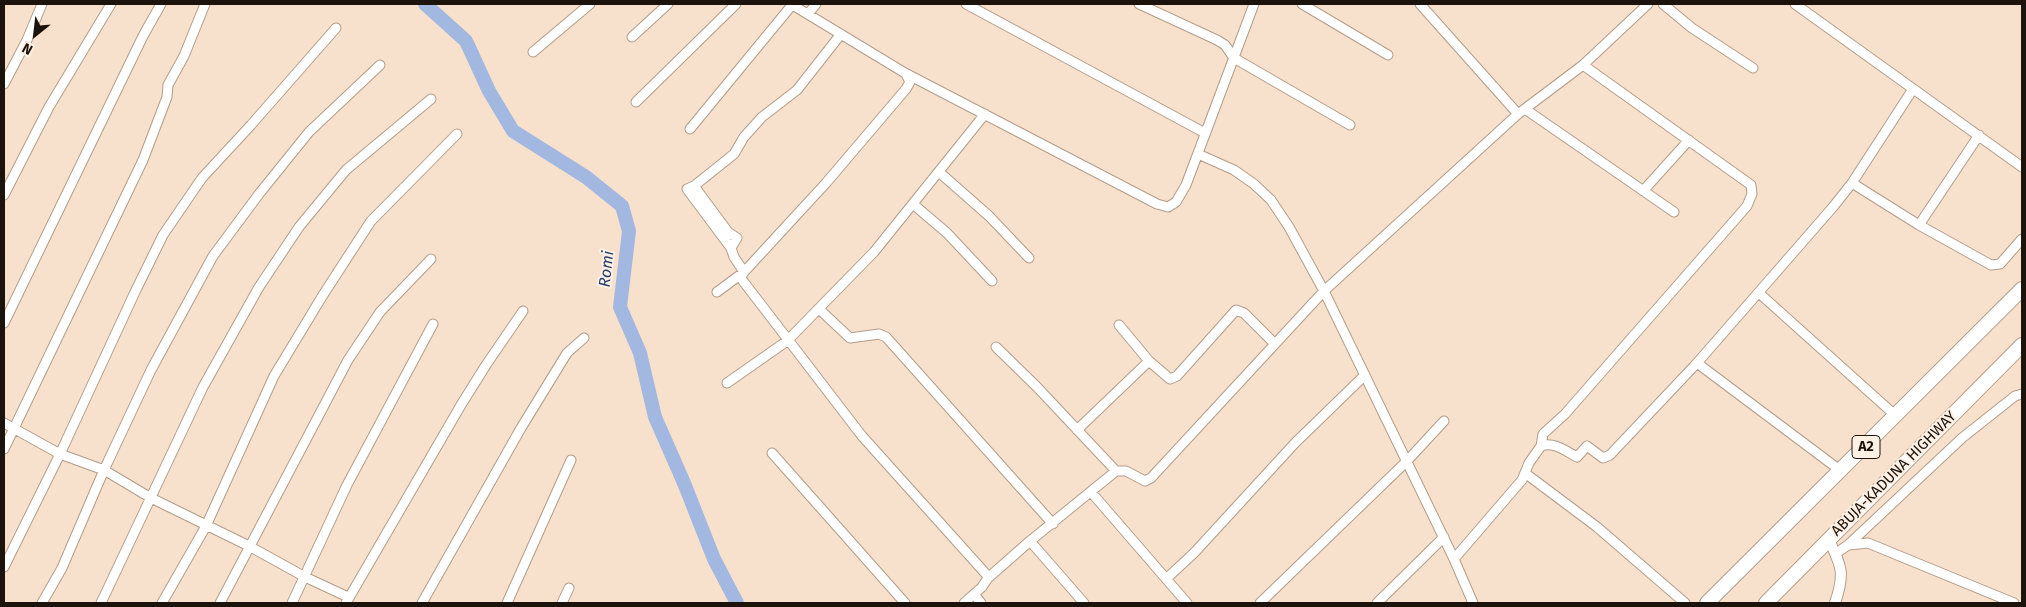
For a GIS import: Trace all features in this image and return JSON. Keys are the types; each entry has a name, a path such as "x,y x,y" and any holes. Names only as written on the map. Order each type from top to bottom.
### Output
{"highway":[{"name":"A2","path":"1707,603 1841,472 2022,289"},
{"name":"ABUJA-KADUNA HIGHWAY","path":"1766,603 2022,345"}],"street":[{"path":"4,84 42,4"},
{"path":"4,195 49,107 111,4"},
{"path":"4,324 143,36 161,4"},
{"path":"4,449 143,160 166,97 168,85 184,56 205,4"},
{"path":"533,52 590,4"},
{"path":"632,37 668,4"},
{"path":"636,102 736,4"},
{"path":"690,129 791,4 905,73 1157,204 1168,207 1176,202 1186,185 1254,4"},
{"path":"808,14 816,4"},
{"path":"966,4 1206,133"},
{"path":"1139,4 1217,40 1225,46 1234,58 1350,125"},
{"path":"1302,4 1388,55"},
{"path":"1420,4 1522,111 1674,212"},
{"path":"964,603 990,575 1116,471 1126,471 1145,481 1152,478 1324,291 1522,111 1583,65 1648,4"},
{"path":"1664,4 1692,28 1753,68"},
{"path":"1795,4 2022,167"},
{"path":"4,567 60,454 163,235 202,178 336,28"},
{"path":"744,272 734,257 731,248 737,238 728,232 694,186 734,154 744,137 762,117 797,90 841,34"},
{"path":"42,603 62,568 104,470 151,370 213,256 259,194 309,132 380,65"},
{"path":"1454,559 1522,480 1529,463 1541,446 1547,429 1565,414 1747,206 1752,194 1751,185 1583,65"},
{"path":"717,292 744,272 826,183 906,89 910,82 905,73"},
{"path":"1541,446 1547,443 1577,457 1587,446 1603,458 1610,455 1697,363 1852,183 1913,89"},
{"path":"101,603 203,387 259,287 299,227 346,170 432,99"},
{"path":"727,383 787,341 874,252 985,114"},
{"path":"162,603 206,526 274,376 328,287 371,221 457,134"},
{"path":"1919,225 1978,134"},
{"path":"1643,191 1688,140"},
{"path":"1198,154 1234,170 1254,184 1271,200 1289,227 1324,291 1444,537 1473,603"},
{"path":"939,172 989,216 1029,258"},
{"path":"1852,183 1919,225 1991,265 2000,264 2022,238"},
{"path":"913,204 947,233 992,281"},
{"path":"220,603 348,360 380,312 431,259"},
{"path":"744,272 741,277 743,282 862,436 990,575"},
{"path":"1759,293 1896,416"},
{"path":"819,309 850,338 879,334 886,337 1053,524"},
{"path":"1119,325 1148,361 1170,379 1236,310 1244,313 1275,344"},
{"path":"4,423 60,454 104,470 151,498 249,546 347,600 481,373 523,311"},
{"path":"292,603 347,485 433,324"},
{"path":"422,603 521,428 567,353 584,338"},
{"path":"996,347 1116,471"},
{"path":"1077,430 1148,361"},
{"path":"1697,363 1841,472"},
{"path":"1166,579 1194,554 1295,443 1365,375"},
{"path":"1835,554 1848,545 1962,438 2015,396 2022,394"},
{"path":"1260,603 1407,461 1444,421"},
{"path":"772,453 905,603"},
{"path":"507,603 571,460"},
{"path":"1525,472 1597,527 1685,603"},
{"path":"1091,492 1186,603"},
{"path":"1377,603 1444,537"},
{"path":"1828,540 1841,568 1842,583 1835,603"},
{"path":"1030,541 1084,603"},
{"path":"1848,545 1868,543 2014,603"},
{"path":"562,603 569,588"},
{"path":"974,594 982,603"}],"waterway":[{"name":"Romi","path":"425,4 466,41 489,91 513,131 586,177 622,206 629,231 620,307 640,353 655,417 714,559 737,603"}]}
